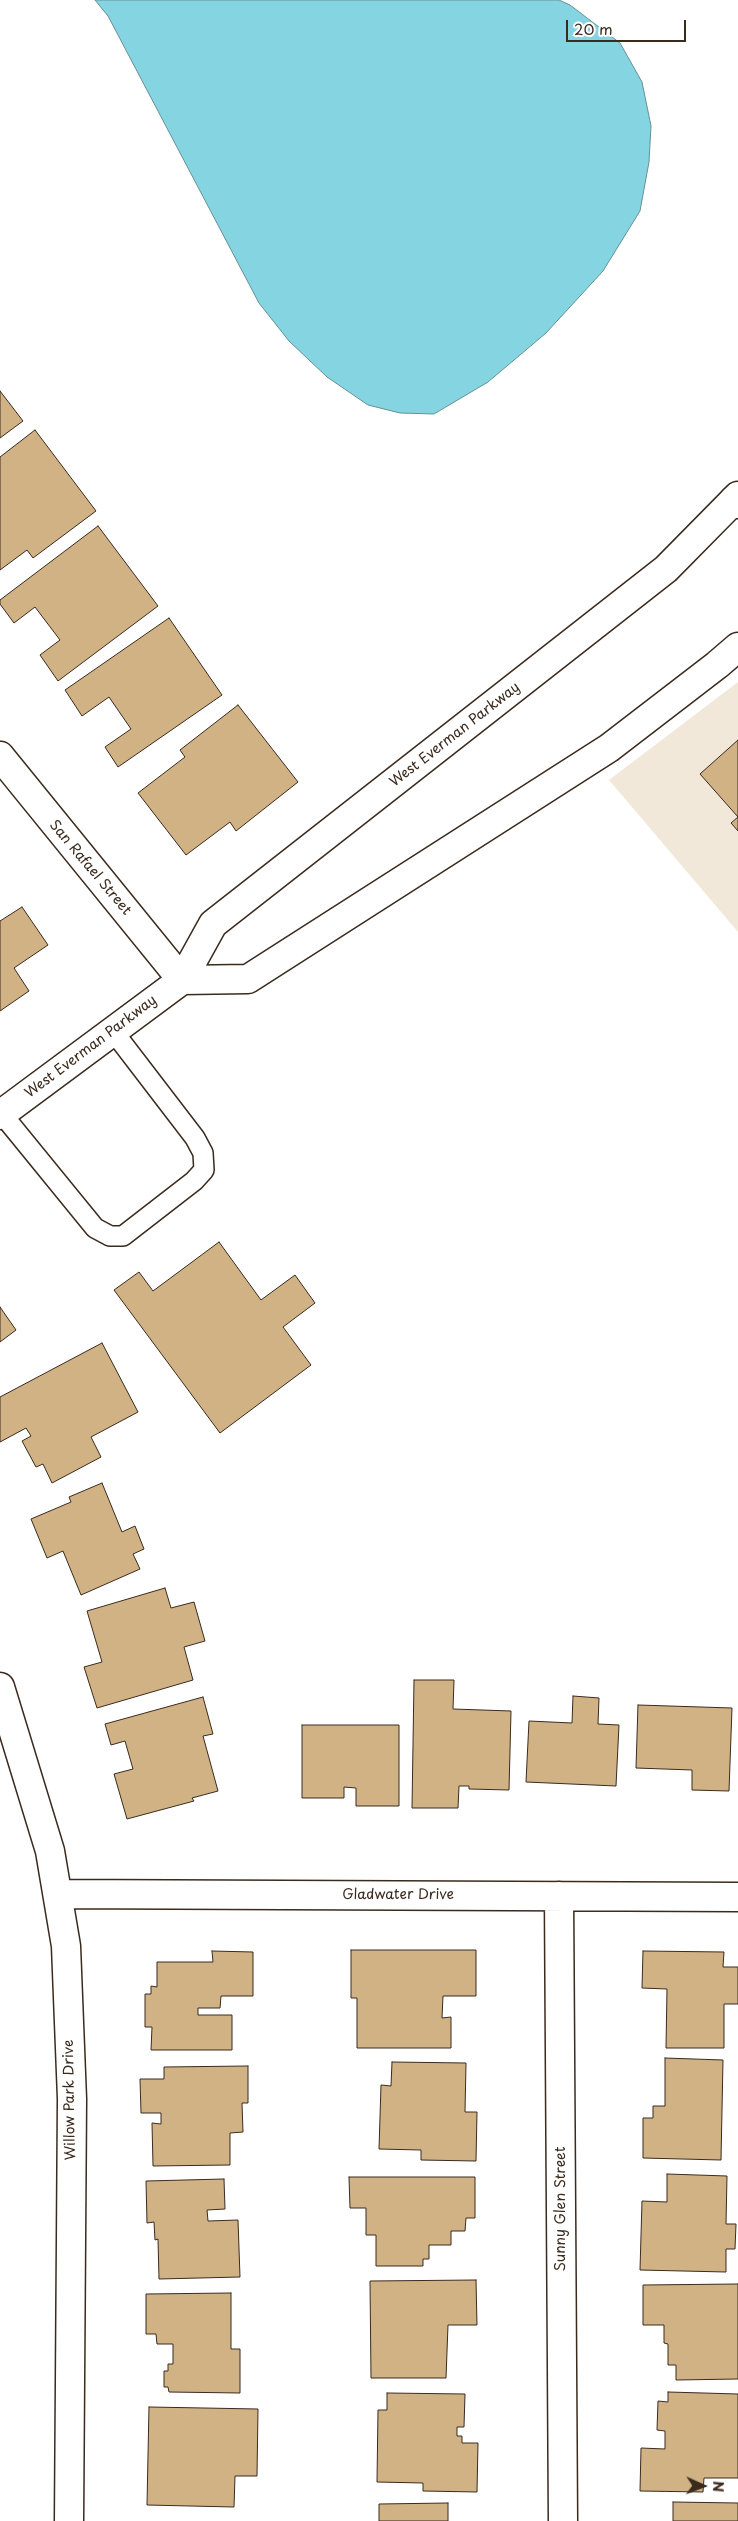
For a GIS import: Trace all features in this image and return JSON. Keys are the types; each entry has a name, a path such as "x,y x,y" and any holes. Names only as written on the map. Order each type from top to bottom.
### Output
{"street":[{"name":"West Everman Parkway","path":"1,1114 182,980 213,924 666,569 737,500"},
{"path":"182,980 248,979 609,748 718,665 738,647"},
{"name":"San Rafael Street","path":"0,756 182,980"},
{"name":"Willow Park Drive","path":"0,1687 50,1851 66,1946 72,2099 69,2521"},
{"name":"Gladwater Drive","path":"58,1894 738,1897"},
{"name":"Sunny Glen Street","path":"559,1896 563,2521"}],"lane":[{"path":"1,1114 95,1228 110,1236 123,1236 194,1181 204,1170 203,1153 195,1138 113,1031"}],"shaded area":[{"path":"738,682 738,932 609,780"}],"water":[{"path":"95,0 559,0 570,5 620,43 642,82 651,126 649,162 640,211 603,271 546,333 488,382 434,414 400,413 368,405 327,377 289,341 259,303 108,16"}],"building":[{"path":"0,391 23,421 0,438"},
{"path":"35,430 96,511 33,558 27,550 0,570 0,457"},
{"path":"98,526 158,606 58,681 40,655 60,640 35,607 14,623 0,604 0,600"},
{"path":"169,618 222,695 118,767 105,747 131,729 109,697 82,716 65,690"},
{"path":"238,705 298,782 236,831 230,822 186,855 138,793 185,757 180,750"},
{"path":"738,740 738,817 700,774"},
{"path":"738,817 738,831 731,823"},
{"path":"22,907 48,945 14,968 29,991 0,1011 0,921"},
{"path":"219,1242 261,1300 295,1275 315,1303 283,1327 311,1365 220,1433 114,1290 139,1272 153,1291"},
{"path":"0,1307 16,1330 0,1342"},
{"path":"102,1343 138,1412 91,1437 101,1457 52,1483 43,1464 36,1467 22,1441 31,1436 26,1428 0,1442 0,1397"},
{"path":"102,1483 122,1532 135,1526 144,1549 133,1554 140,1569 81,1595 63,1551 47,1558 31,1519 71,1502 69,1497"},
{"path":"165,1588 171,1608 194,1602 205,1641 184,1647 193,1680 97,1708 84,1667 102,1662 87,1611"},
{"path":"414,1680 454,1680 453,1709 511,1711 509,1790 469,1789 469,1786 459,1786 458,1808 412,1808"},
{"path":"573,1696 599,1698 598,1724 619,1725 616,1786 526,1782 529,1721 572,1723"},
{"path":"203,1697 213,1734 203,1736 218,1791 192,1798 194,1801 127,1819 114,1774 133,1769 125,1741 111,1745 105,1724"},
{"path":"638,1705 732,1708 729,1791 692,1790 692,1770 636,1768"},
{"path":"302,1725 399,1725 399,1806 356,1806 356,1788 344,1787 344,1798 302,1798"},
{"path":"351,1950 476,1950 476,1996 443,1996 442,2018 451,2017 451,2048 357,2048 357,1998 351,1998"},
{"path":"212,1951 253,1952 253,1996 221,1996 220,2008 198,2008 198,2015 232,2015 232,2050 151,2050 152,2027 145,2027 145,1994 151,1994 151,1986 157,1987 157,1962 213,1962"},
{"path":"643,1951 724,1952 723,1967 738,1967 738,2004 724,2004 724,2048 666,2048 667,1989 642,1988"},
{"path":"665,2058 723,2060 721,2160 643,2158 643,2118 653,2118 653,2106 665,2106"},
{"path":"392,2062 466,2063 465,2112 477,2112 476,2161 421,2160 421,2150 379,2149 381,2085 391,2086"},
{"path":"248,2066 248,2103 242,2103 243,2132 230,2133 230,2165 153,2166 152,2123 161,2124 161,2113 141,2113 140,2079 164,2079 164,2067"},
{"path":"667,2174 727,2176 726,2224 736,2224 735,2249 726,2249 726,2272 640,2270 642,2201 667,2202"},
{"path":"349,2177 475,2177 475,2218 466,2218 465,2231 451,2231 451,2245 429,2245 429,2259 423,2259 423,2266 376,2266 376,2235 366,2235 366,2208 350,2208"},
{"path":"224,2179 225,2209 207,2210 208,2221 238,2220 240,2277 159,2279 158,2239 155,2240 154,2222 147,2223 146,2181"},
{"path":"476,2280 477,2325 448,2325 446,2378 371,2378 370,2281"},
{"path":"738,2284 738,2379 676,2380 676,2365 668,2365 668,2344 664,2343 664,2325 643,2325 643,2285"},
{"path":"231,2293 231,2349 240,2349 240,2393 169,2392 168,2387 164,2387 164,2371 168,2371 168,2364 173,2364 173,2344 157,2344 156,2334 146,2334 146,2294"},
{"path":"668,2392 738,2394 738,2478 704,2478 703,2492 640,2491 641,2448 665,2449 665,2431 657,2430 658,2401 668,2402"},
{"path":"387,2393 465,2394 464,2427 457,2427 457,2436 462,2436 462,2443 478,2443 477,2492 423,2491 423,2483 377,2482 378,2410 387,2410"},
{"path":"149,2407 258,2409 257,2476 235,2476 234,2507 147,2505"},
{"path":"673,2502 738,2503 738,2521 673,2521"},
{"path":"448,2503 448,2521 379,2521 379,2504"}]}
